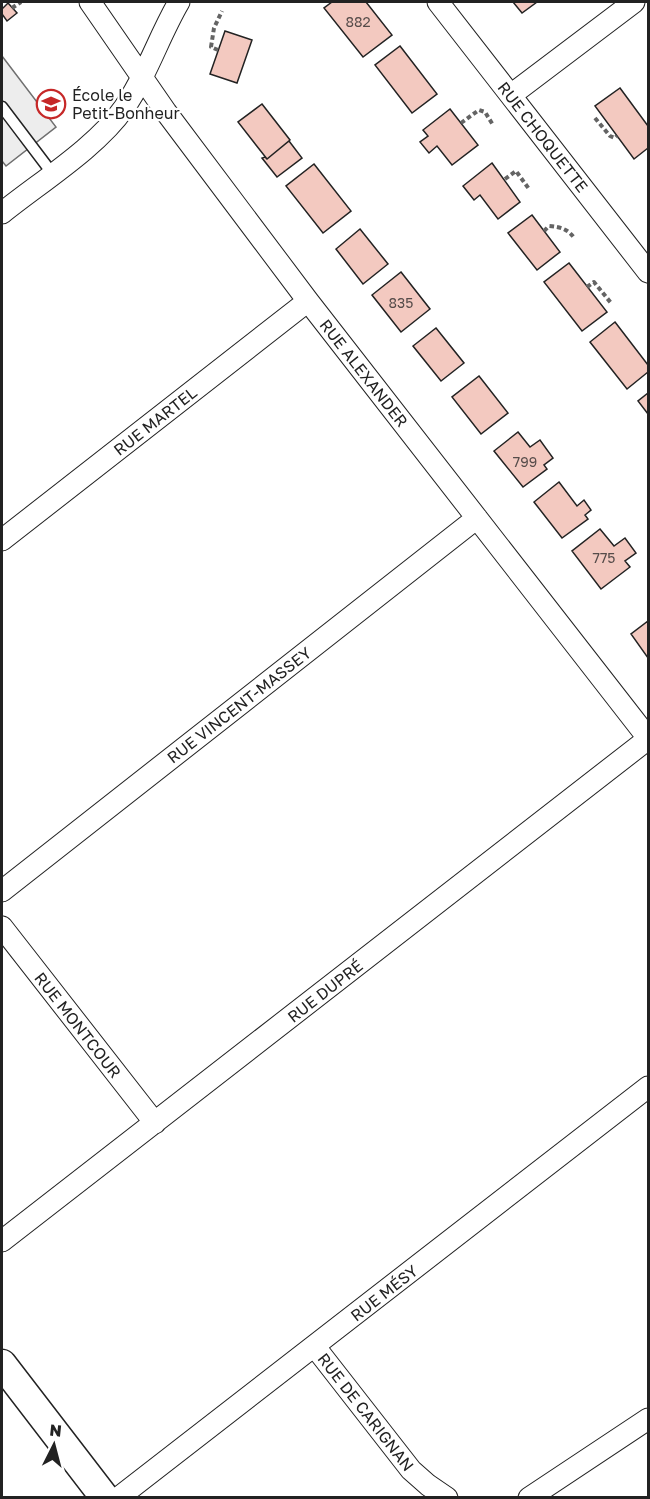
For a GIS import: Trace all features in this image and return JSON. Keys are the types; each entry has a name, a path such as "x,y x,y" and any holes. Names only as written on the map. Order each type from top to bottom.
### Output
{"main road":[{"path":"2,1364 105,1497"}],"street":[{"name":"RUE ALEXANDER","path":"90,2 171,119 308,301 648,739"},
{"path":"2,213 107,129 124,108 142,77 179,2"},
{"name":"RUE CHOQUETTE","path":"438,2 648,272"},
{"path":"511,95 634,2"},
{"name":"RUE MARTEL","path":"2,540 308,301"},
{"name":"RUE VINCENT-MASSEY","path":"2,891 477,518"},
{"name":"RUE DUPRÉ","path":"2,1241 648,739"},
{"name":"RUE MONTCOUR","path":"2,927 155,1123"},
{"name":"RUE MÉSY","path":"118,1497 315,1347 648,1087"},
{"name":"RUE DE CARIGNAN","path":"315,1347 411,1470 428,1485 447,1497"},
{"path":"530,1497 648,1419"}],"lane":[{"path":"2,107 52,173"}],"path":[{"path":"12,8 21,2"},
{"path":"218,50 211,47 214,28 222,11"},
{"path":"461,123 479,110 485,112 493,125"},
{"path":"595,118 610,136 615,138 618,136"},
{"path":"505,179 516,171 529,189"},
{"path":"544,231 549,226 558,227 569,231 575,239"},
{"path":"587,287 594,282 611,303"}],"shaded area":[{"path":"2,56 56,127 6,166 2,161"}],"building":[{"path":"332,2 366,2 392,35 363,57 324,8"},
{"path":"513,2 537,2 522,13"},
{"path":"8,3 17,13 7,21 2,14 2,9"},
{"path":"225,31 252,40 237,83 210,74"},
{"path":"400,46 437,94 412,113 375,65"},
{"path":"620,88 648,126 648,148 634,159 595,106"},
{"path":"262,104 290,140 267,159 238,122"},
{"path":"450,109 478,145 452,165 437,146 429,153 420,142 428,136 423,130"},
{"path":"289,141 302,158 277,177 262,158 267,159"},
{"path":"492,163 520,202 498,219 480,195 474,200 463,186"},
{"path":"314,164 351,211 323,233 286,186"},
{"path":"532,215 560,252 537,270 508,233"},
{"path":"360,229 388,264 363,284 336,249"},
{"path":"569,263 607,312 582,331 544,282"},
{"path":"401,272 430,309 401,332 372,295"},
{"path":"615,322 648,365 648,372 627,389 590,342"},
{"path":"436,328 464,363 441,381 413,346"},
{"path":"479,376 508,413 481,434 452,397"},
{"path":"648,393 648,414 638,401"},
{"path":"518,432 530,447 540,440 553,458 544,465 547,469 523,487 494,451"},
{"path":"559,482 577,506 584,500 591,510 585,515 588,519 562,538 534,502"},
{"path":"600,529 614,546 625,538 636,553 625,561 630,567 601,589 572,551"},
{"path":"648,621 648,658 631,634"}],"place":[{"name":"École le Petit-Bonheur","path":"51,104"}]}
